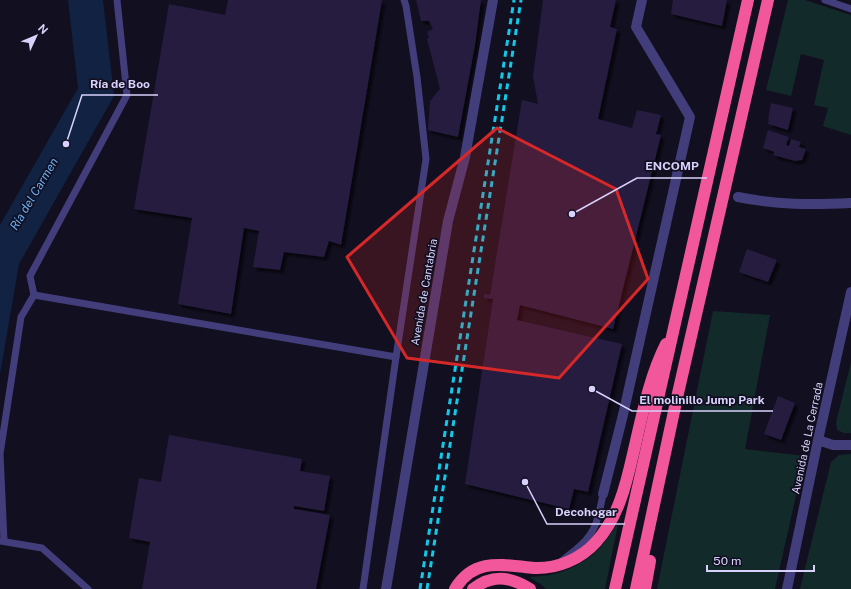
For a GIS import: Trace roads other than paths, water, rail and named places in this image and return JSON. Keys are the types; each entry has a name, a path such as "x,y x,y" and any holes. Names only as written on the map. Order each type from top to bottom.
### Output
{"highway":[{"path":"615,589 676,325 748,0"},
{"path":"636,589 676,402 768,0"},
{"path":"455,589 461,580 470,572 486,566 502,564 534,568 558,566 579,557 596,542 613,519 625,486 650,385 659,359 676,325"},
{"path":"645,589 650,557 652,515"},
{"path":"473,589 481,583 502,578 513,580 530,589"}],"street":[{"name":"Avenida de Cantabria","path":"386,589 448,221 465,157 492,0"},
{"path":"604,494 690,117 636,27 642,0"},
{"path":"738,197 764,202 790,204 851,203"},
{"name":"Avenida de La Cerrada","path":"787,589 851,292"},
{"path":"818,440 833,445 851,445"}],"lane":[{"path":"88,589 42,548 2,541 0,454 21,317 34,295 30,276 127,95 117,0"},
{"path":"363,589 426,159 416,69 404,0"},
{"path":"825,0 851,9"},
{"path":"34,295 396,357"},
{"path":"558,566 592,534 596,525 604,494"},
{"path":"461,589 470,572"}],"water":[{"name":"Ría del Carmen","path":"68,0 103,0 114,96 19,264 0,374 0,225 78,88"}],"railway":[{"path":"420,589 514,0"},
{"path":"427,589 521,0"}],"place":[{"name":"Ría de Boo","path":"66,144"},
{"name":"ENCOMP","path":"572,214"},
{"name":"El molinillo Jump Park","path":"592,389"},
{"name":"Decohogar","path":"525,482"}]}
